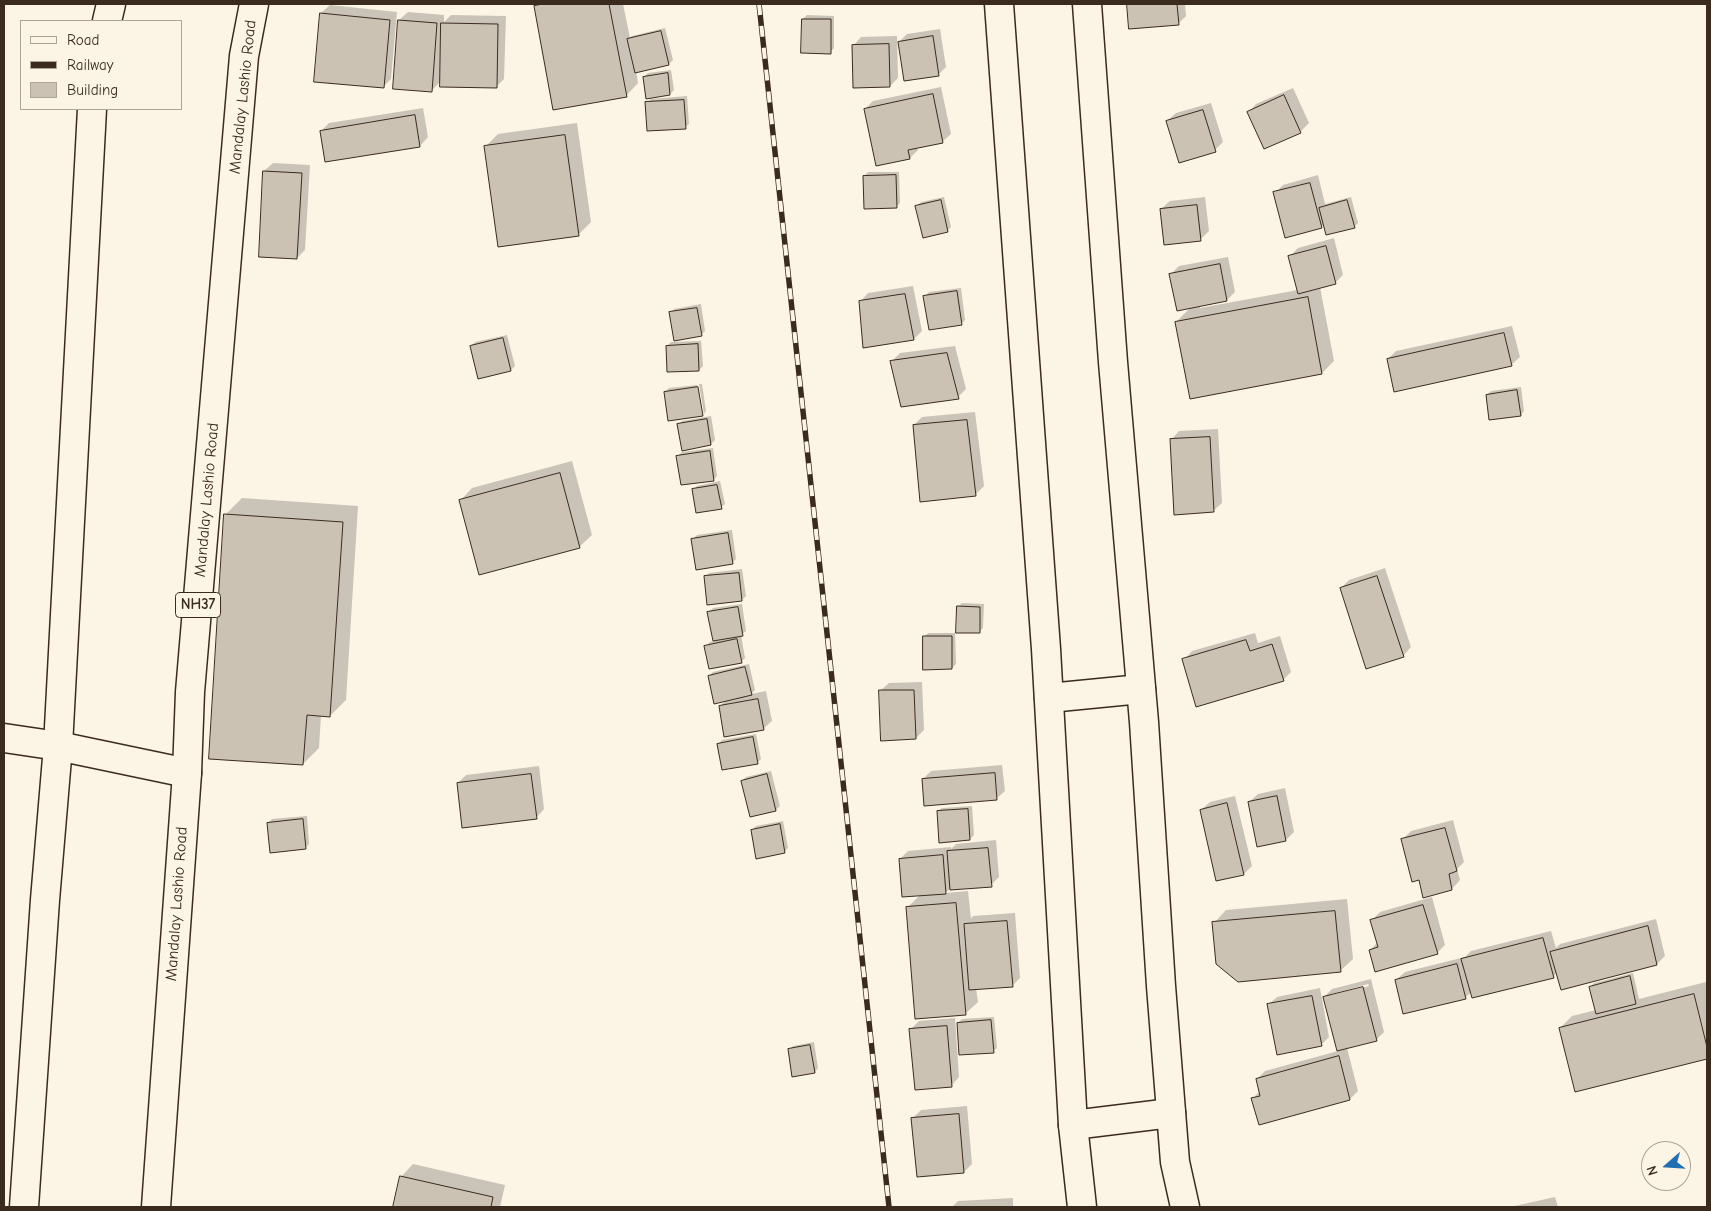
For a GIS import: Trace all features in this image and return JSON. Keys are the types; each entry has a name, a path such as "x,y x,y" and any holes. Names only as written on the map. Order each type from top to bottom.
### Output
{"main road":[{"path":"107,20 111,4"},
{"name":"Mandalay Lashio Road","path":"156,1207 190,692 242,75 254,4"},
{"path":"999,4 1049,698 1073,1125 1082,1207"},
{"path":"1087,4 1113,362 1142,689 1171,1113 1175,1162 1185,1207"},
{"path":"24,1207 44,910 58,746 92,110"},
{"path":"1049,698 1142,689"},
{"path":"4,738 58,746 186,773"},
{"path":"1073,1125 1171,1113"}],"building":[{"path":"543,4 609,4 627,97 553,110 534,6"},
{"path":"1127,4 1177,4 1179,25 1129,29"},
{"path":"320,13 390,20 384,88 314,82"},
{"path":"802,19 831,19 831,54 801,53"},
{"path":"398,20 437,23 432,92 393,89"},
{"path":"441,23 498,24 497,88 440,87"},
{"path":"661,31 669,65 635,73 627,39"},
{"path":"933,36 939,76 904,81 898,42"},
{"path":"889,44 890,87 853,88 852,45"},
{"path":"668,73 670,95 646,99 643,77"},
{"path":"933,94 943,143 908,150 910,159 876,166 864,109"},
{"path":"1284,95 1301,133 1264,149 1247,112"},
{"path":"684,100 686,129 647,131 645,102"},
{"path":"1203,110 1216,152 1179,163 1166,121"},
{"path":"415,115 420,147 325,162 320,131"},
{"path":"565,135 579,236 498,247 484,146"},
{"path":"263,171 302,173 297,259 259,257"},
{"path":"896,175 897,208 864,209 863,176"},
{"path":"1310,183 1322,228 1285,238 1273,192"},
{"path":"941,200 948,232 923,238 915,206"},
{"path":"1347,200 1355,228 1326,235 1319,208"},
{"path":"1197,205 1201,241 1164,245 1160,209"},
{"path":"1326,246 1336,284 1298,294 1288,256"},
{"path":"1220,264 1227,301 1177,311 1169,274"},
{"path":"957,291 962,325 929,330 923,296"},
{"path":"905,294 914,340 863,348 859,301"},
{"path":"1308,297 1322,374 1190,399 1175,322"},
{"path":"697,308 702,336 674,341 669,312"},
{"path":"1504,333 1512,366 1394,392 1387,359"},
{"path":"503,338 511,371 478,379 470,346"},
{"path":"698,344 699,371 667,372 666,346"},
{"path":"947,353 959,399 901,407 890,361"},
{"path":"698,387 703,416 668,421 664,392"},
{"path":"1517,390 1521,416 1489,420 1486,395"},
{"path":"707,419 711,445 682,451 677,424"},
{"path":"967,420 976,496 920,502 913,425"},
{"path":"1210,437 1214,512 1174,515 1170,439"},
{"path":"710,451 714,481 681,485 676,456"},
{"path":"560,473 580,548 479,575 459,500"},
{"path":"717,485 722,509 696,513 692,489"},
{"path":"224,514 343,522 330,717 307,715 303,765 209,759"},
{"path":"728,533 733,564 696,570 691,539"},
{"path":"739,573 742,601 707,605 704,576"},
{"path":"1377,576 1404,657 1366,669 1340,588"},
{"path":"957,606 980,607 980,633 956,633"},
{"path":"738,607 743,636 713,641 707,612"},
{"path":"923,636 952,636 952,669 923,670"},
{"path":"737,639 742,663 709,669 704,646"},
{"path":"1246,640 1250,651 1272,644 1284,681 1196,707 1182,659"},
{"path":"745,667 752,695 714,704 708,676"},
{"path":"879,690 914,690 916,739 881,741"},
{"path":"758,699 764,730 724,737 719,706"},
{"path":"753,737 758,764 722,770 717,744"},
{"path":"995,773 997,800 924,806 922,779"},
{"path":"531,774 537,819 462,828 457,783"},
{"path":"767,774 776,811 750,817 741,781"},
{"path":"1277,796 1286,841 1257,847 1248,802"},
{"path":"1227,803 1244,875 1216,881 1200,810"},
{"path":"968,809 970,840 939,843 937,811"},
{"path":"303,819 306,849 270,853 267,823"},
{"path":"780,824 785,853 756,859 751,830"},
{"path":"1445,828 1457,871 1449,874 1452,890 1423,898 1419,880 1412,882 1401,839"},
{"path":"988,848 992,887 950,890 947,851"},
{"path":"943,855 946,894 902,897 899,859"},
{"path":"956,903 966,1015 915,1019 906,907"},
{"path":"1423,905 1438,954 1375,972 1369,950 1378,947 1370,920"},
{"path":"1335,911 1341,972 1238,982 1216,964 1212,922"},
{"path":"1007,921 1013,987 969,990 964,924"},
{"path":"1648,926 1657,965 1561,990 1550,952"},
{"path":"1543,938 1554,978 1472,998 1461,959"},
{"path":"1457,964 1466,999 1403,1014 1395,980"},
{"path":"1630,976 1636,1004 1596,1014 1589,987"},
{"path":"1363,987 1377,1041 1337,1051 1323,997"},
{"path":"1694,994 1707,1047 1707,1059 1575,1092 1559,1028"},
{"path":"1312,996 1322,1046 1277,1055 1267,1004"},
{"path":"991,1020 994,1053 959,1055 957,1023"},
{"path":"947,1026 952,1087 915,1090 909,1029"},
{"path":"810,1045 815,1073 792,1077 788,1049"},
{"path":"1339,1056 1350,1100 1259,1125 1251,1098 1260,1096 1256,1079"},
{"path":"959,1114 964,1173 917,1177 911,1118"},
{"path":"400,1176 493,1197 491,1207 393,1207"}],"railway":[{"path":"759,4 889,1207"}]}
